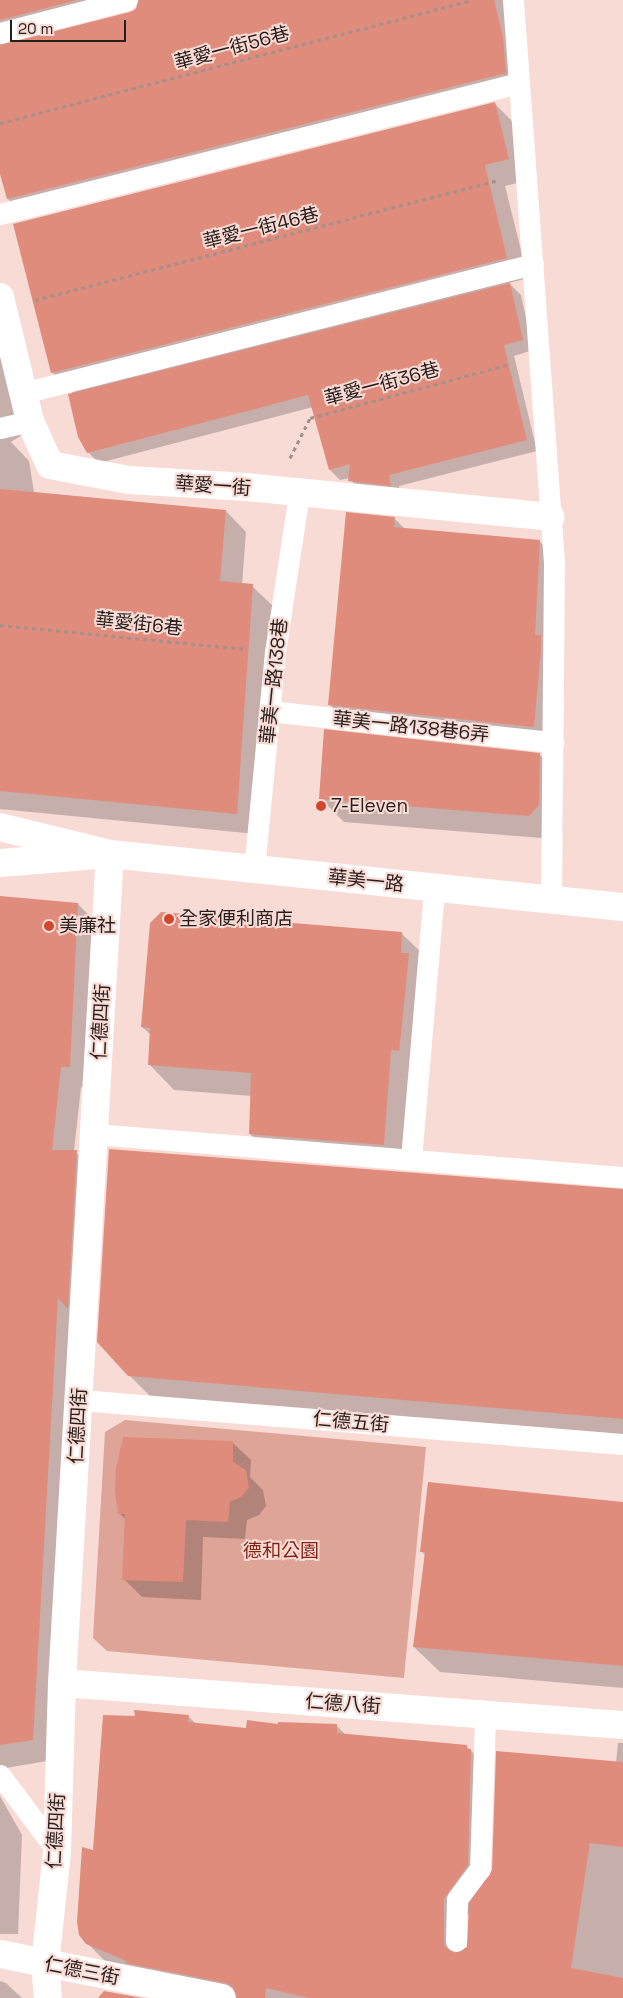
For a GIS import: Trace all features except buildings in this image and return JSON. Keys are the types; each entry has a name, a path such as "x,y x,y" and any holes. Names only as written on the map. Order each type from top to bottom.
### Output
{"street":[{"name":"華愛一街","path":"2,314 30,421 50,465 130,480 287,492 551,517"},
{"name":"華美一路","path":"0,828 110,854 623,906"},
{"name":"華美一路","path":"0,863 110,854"},
{"name":"仁德四街","path":"48,1998 45,1964 57,1851 62,1683 80,1400 110,854"},
{"name":"仁德八街","path":"62,1683 623,1725"},
{"name":"仁德三街","path":"0,1954 222,1998"}],"lane":[{"path":"0,33 126,0"},
{"path":"513,0 554,562 551,899"},
{"path":"0,214 519,83"},
{"path":"23,393 533,264"},
{"path":"0,428 30,421"},
{"name":"華美一路138巷","path":"254,870 270,711 287,492"},
{"name":"華美一路138巷6弄","path":"270,711 552,742"},
{"path":"411,1159 434,888"},
{"path":"95,1134 623,1177"},
{"name":"仁德五街","path":"80,1400 623,1444"},
{"path":"456,1941 457,1899 480,1869 485,1715"},
{"path":"0,1775 57,1851"}],"path":[{"name":"華愛一街56巷","path":"0,123 471,0"},
{"name":"華愛一街46巷","path":"2,314 526,174"},
{"name":"華愛一街36巷","path":"287,492 310,418 539,355"},
{"name":"華愛街6巷","path":"0,625 275,652"}],"green space":[{"name":"德和公園","path":"125,1420 426,1447 404,1678 107,1651 93,1638 105,1432"}],"place":[{"name":"7-Eleven","path":"321,806"},
{"name":"全家便利商店","path":"169,919"},
{"name":"美廉社","path":"49,926"}]}
